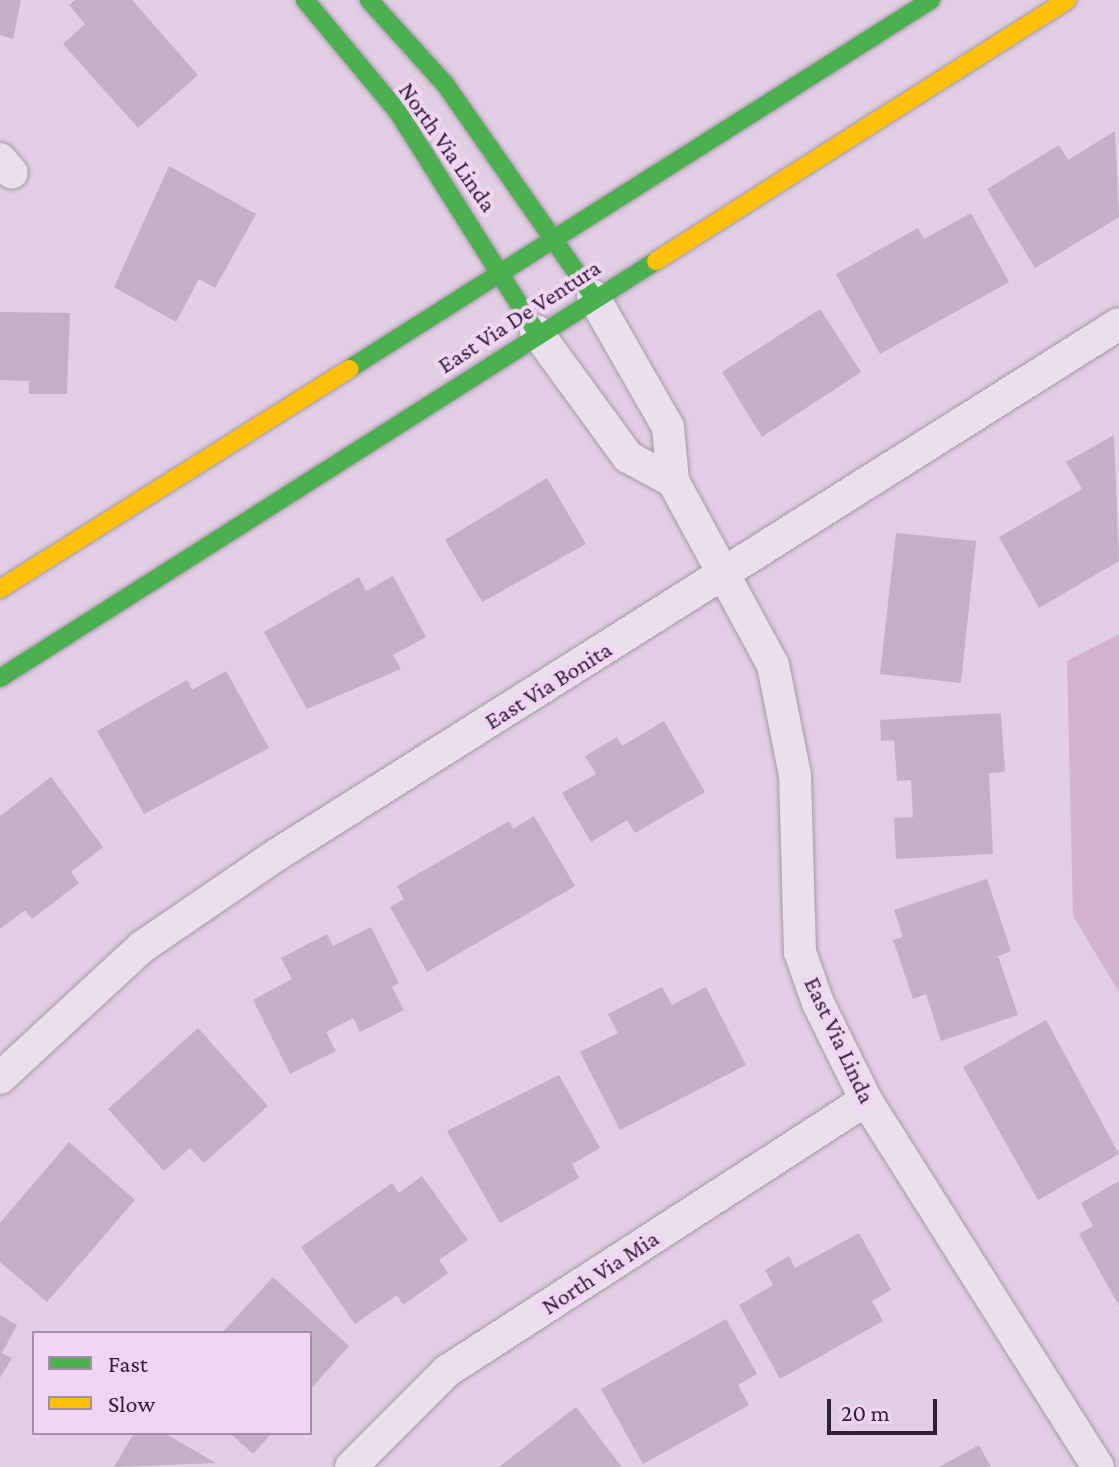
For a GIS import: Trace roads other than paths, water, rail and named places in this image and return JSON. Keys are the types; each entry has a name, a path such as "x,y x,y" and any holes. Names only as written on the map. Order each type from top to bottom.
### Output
{"main road":[{"name":"North Via Linda","path":"305,0 398,112 536,331"},
{"name":"North Via Linda","path":"369,0 445,84 593,296"},
{"name":"East Via De Ventura","path":"0,589 931,0"},
{"name":"East Via De Ventura","path":"0,678 536,331 1067,0"}],"street":[{"name":"East Via Linda","path":"593,296 668,427 673,481 728,572 773,665 786,718 800,952 866,1100 1098,1467"},
{"name":"East Via Bonita","path":"0,1078 142,947 1119,324"},
{"path":"536,331 628,457 673,481"},
{"name":"North Via Mia","path":"351,1467 447,1371 866,1100"}]}
